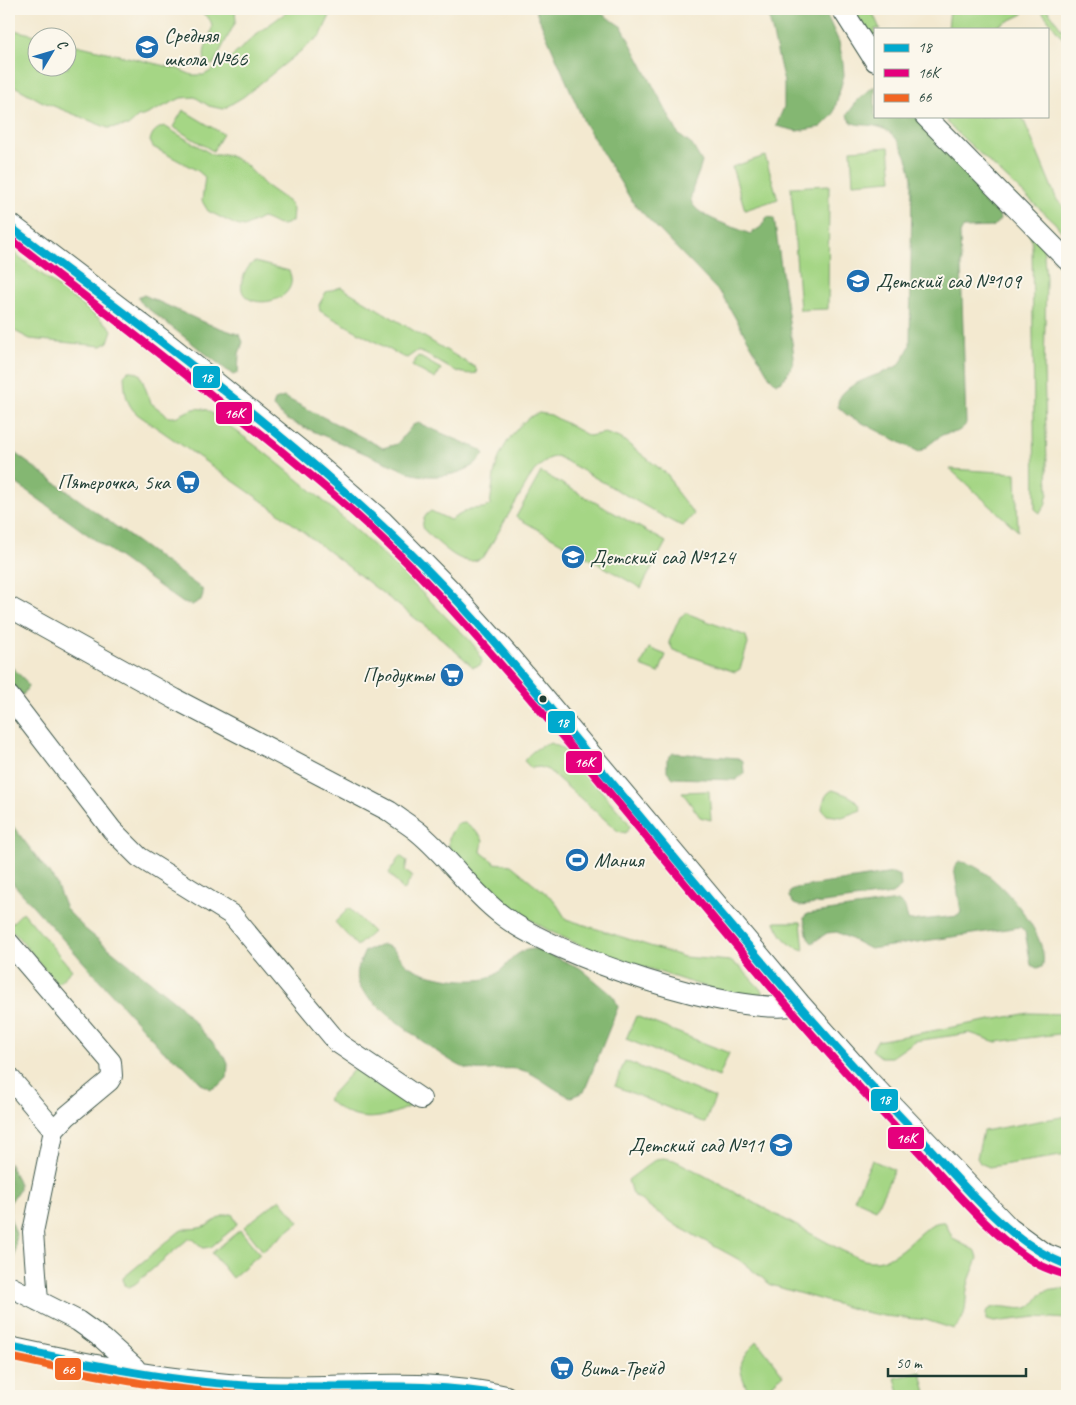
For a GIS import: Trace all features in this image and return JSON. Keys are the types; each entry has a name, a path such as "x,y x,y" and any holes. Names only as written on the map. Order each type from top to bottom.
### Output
{"main road":[{"path":"9,226 168,347 305,457 381,522 449,592 512,662 798,1005 868,1083 1008,1230 1042,1255 1067,1265"}],"street":[{"path":"842,9 874,59"},
{"path":"927,118 1067,260"},
{"path":"9,607 175,699 389,811 418,831 502,916 541,940 644,978 734,1004 774,1007 798,1005"},
{"path":"9,696 112,830 139,857 232,914 338,1043 421,1099"},
{"path":"9,943 111,1062 112,1076 109,1082 67,1116 54,1130 33,1232 38,1301"},
{"path":"9,1077 54,1130"},
{"path":"9,1286 90,1329 135,1368 139,1374"},
{"path":"9,1347 139,1374 190,1381 262,1386 446,1386 506,1396"}],"green space":[{"path":"192,9 235,10 236,21 213,65 206,63 204,55 211,33 212,26 210,20 204,14"},
{"path":"291,9 333,9 321,35 243,97 223,109 209,106 195,97 181,98 138,117 128,126 108,128 41,101 9,83 9,29 28,33 28,78 78,78 78,45 178,69 192,75 204,75 226,62 259,32"},
{"path":"345,9 373,9 363,15 351,15"},
{"path":"535,9 596,10 622,27 679,135 692,145 702,162 691,196 692,203 697,209 714,220 750,234 761,227 767,217 774,218 794,356 793,365 782,381 776,383 769,376 722,295 633,203 585,124"},
{"path":"767,9 824,9 839,42 844,75 833,115 821,127 797,131 776,126 784,107 784,82"},
{"path":"852,9 871,9 880,28 874,28 874,48"},
{"path":"950,9 1025,9 1023,14 998,26 998,28 948,28"},
{"path":"1040,9 1047,9 1067,36 1067,44"},
{"path":"874,87 874,118 917,118 995,197 1000,219 993,227 963,228 960,234 966,424 956,432 942,435 919,452 847,415 838,407 839,399 844,392 861,381 897,366 910,346 912,178 909,163 898,141 886,130 879,127 852,123 847,115 858,100"},
{"path":"183,110 223,134 213,151 173,127"},
{"path":"945,118 1023,118 1057,200 1067,210 1067,239 1055,223 948,124"},
{"path":"164,126 213,155 228,155 244,163 265,185 289,202 293,209 292,221 280,225 262,218 244,227 208,211 202,201 205,177 198,171 153,147 150,141 153,133"},
{"path":"889,147 892,180 853,183 851,150"},
{"path":"765,156 778,199 745,210 732,167"},
{"path":"829,185 828,309 800,310 791,187"},
{"path":"1029,234 1043,244 1046,279 1044,371 1048,493 1045,506 1040,513 1035,509 1032,241"},
{"path":"9,249 109,326 112,330 108,342 102,346 30,339 9,328"},
{"path":"255,262 289,271 291,283 287,292 267,302 256,301 247,297 242,290 243,278 249,267"},
{"path":"341,287 476,368 477,373 461,373 417,351 407,358 401,356 320,311 319,305 326,292"},
{"path":"144,295 203,322 240,335 243,342 239,354 238,373 233,375 142,304 138,298"},
{"path":"418,356 441,369 435,379 412,366"},
{"path":"128,371 140,374 151,403 169,417 178,416 195,409 207,410 271,457 301,482 391,562 467,638 480,656 482,662 480,665 473,667 442,639 275,510 137,414 130,406 126,396 124,375"},
{"path":"284,397 383,448 397,444 413,425 418,423 481,450 484,454 470,467 452,474 432,476 413,474 287,420 273,407 275,400"},
{"path":"539,413 551,415 589,436 605,433 622,439 668,475 676,491 694,514 683,526 673,522 557,456 548,459 534,471 485,555 478,560 470,561 454,555 425,531 423,523 425,517 431,511 450,520 470,509 484,508 490,505 496,468 504,448 519,426"},
{"path":"9,449 202,589 201,600 192,605 183,603 9,478"},
{"path":"950,469 1016,473 1018,531"},
{"path":"541,472 666,542 641,588 516,517"},
{"path":"686,613 746,636 748,644 740,669 735,672 673,650 669,642 680,617"},
{"path":"649,648 666,655 659,673 641,666"},
{"path":"9,664 25,680 28,687 23,695 12,687 9,678"},
{"path":"551,743 566,750 628,822 630,827 626,833 618,831 548,770 540,767 531,768 524,761 536,749"},
{"path":"673,753 738,758 743,761 744,773 736,780 673,778 667,771 667,759"},
{"path":"833,790 854,799 861,810 842,817 827,815 822,809 823,804 826,795"},
{"path":"709,791 711,820 700,817 682,792"},
{"path":"9,821 55,881 66,909 85,929 178,1004 225,1057 228,1064 227,1078 220,1085 211,1089 203,1085 180,1062 163,1051 9,879"},
{"path":"465,823 480,835 483,840 481,852 495,863 511,865 554,900 566,919 684,957 730,961 741,968 763,992 761,997 722,991 616,958 559,936 532,921 483,882 450,849 449,839 451,833 457,824"},
{"path":"400,856 407,861 405,871 412,876 404,891 389,873"},
{"path":"959,862 971,865 985,873 1016,902 1038,938 1043,954 1042,967 1037,968 1031,965 1025,932 1020,927 870,949 837,932 827,933 812,943 808,938 804,918 807,914 898,901 905,907 908,920 911,921 958,916 961,912 954,868"},
{"path":"893,873 900,876 901,887 892,894 800,906 794,904 789,897 790,892 796,888"},
{"path":"349,908 373,932 357,946 335,922"},
{"path":"23,912 72,970 57,984 9,926"},
{"path":"775,922 801,922 804,950 786,940"},
{"path":"383,945 394,950 413,969 444,978 485,979 499,972 520,953 537,949 580,968 611,994 618,1007 584,1092 571,1097 528,1072 520,1070 473,1070 465,1068 426,1044 392,1018 366,995 360,987 357,973 365,951"},
{"path":"1029,1013 1067,1014 1067,1033 996,1042 970,1033 915,1041 892,1057 881,1057 872,1050 877,1041"},
{"path":"636,1016 729,1053 719,1077 626,1039"},
{"path":"625,1061 715,1098 705,1123 615,1086"},
{"path":"358,1065 412,1105 389,1115 367,1118 347,1113 337,1107 327,1099"},
{"path":"1067,1116 1067,1155 989,1167 980,1163 977,1158 983,1131"},
{"path":"656,1159 674,1160 694,1170 843,1251 864,1260 877,1261 889,1257 927,1228 936,1223 945,1222 953,1239 976,1251 978,1258 969,1282 962,1319 954,1329 926,1320 884,1316 860,1311 771,1285 738,1259 677,1226 632,1194 628,1180"},
{"path":"872,1160 894,1170 876,1209 854,1199"},
{"path":"9,1163 19,1184 19,1189 10,1203 10,1217 16,1234 14,1266 9,1273"},
{"path":"280,1199 299,1222 263,1251 244,1227"},
{"path":"232,1214 237,1223 235,1227 211,1247 203,1248 193,1239 188,1239 135,1284 129,1287 124,1285 123,1278 180,1231 203,1227 220,1217"},
{"path":"240,1230 260,1254 232,1278 212,1253"},
{"path":"1060,1289 1067,1290 1067,1319 1036,1317 994,1322 986,1320 986,1312 990,1309 995,1307 1027,1308 1044,1292"},
{"path":"757,1341 783,1375 757,1396 750,1396 741,1367 745,1356"},
{"path":"921,1372 926,1393 900,1396 895,1378"}],"transit line":[{"name":"18","path":"9,226 235,399 290,444 396,539 484,630 710,900 869,1084 1002,1224 1044,1254 1067,1265"},
{"name":"16К","path":"9,238 266,438 319,482 396,552 444,601 503,667 788,1007 952,1188 985,1222 1019,1252 1039,1265 1063,1274"},
{"name":"18","path":"9,1347 102,1366 197,1381 291,1387 383,1386 445,1388 506,1396"},
{"name":"66","path":"9,1357 175,1388 242,1395 276,1396"},
{"name":"66","path":"306,1396 441,1396"}],"place":[{"name":"Средняя школа №66","path":"147,47"},
{"name":"Детский сад №109","path":"858,281"},
{"name":"Пятерочка, 5ка","path":"188,482"},
{"name":"Детский сад №124","path":"573,557"},
{"name":"Продукты","path":"452,675"},
{"name":"Мания","path":"577,860"},
{"name":"Детский сад №11","path":"781,1145"},
{"name":"Вита-Трейд","path":"562,1368"}]}
